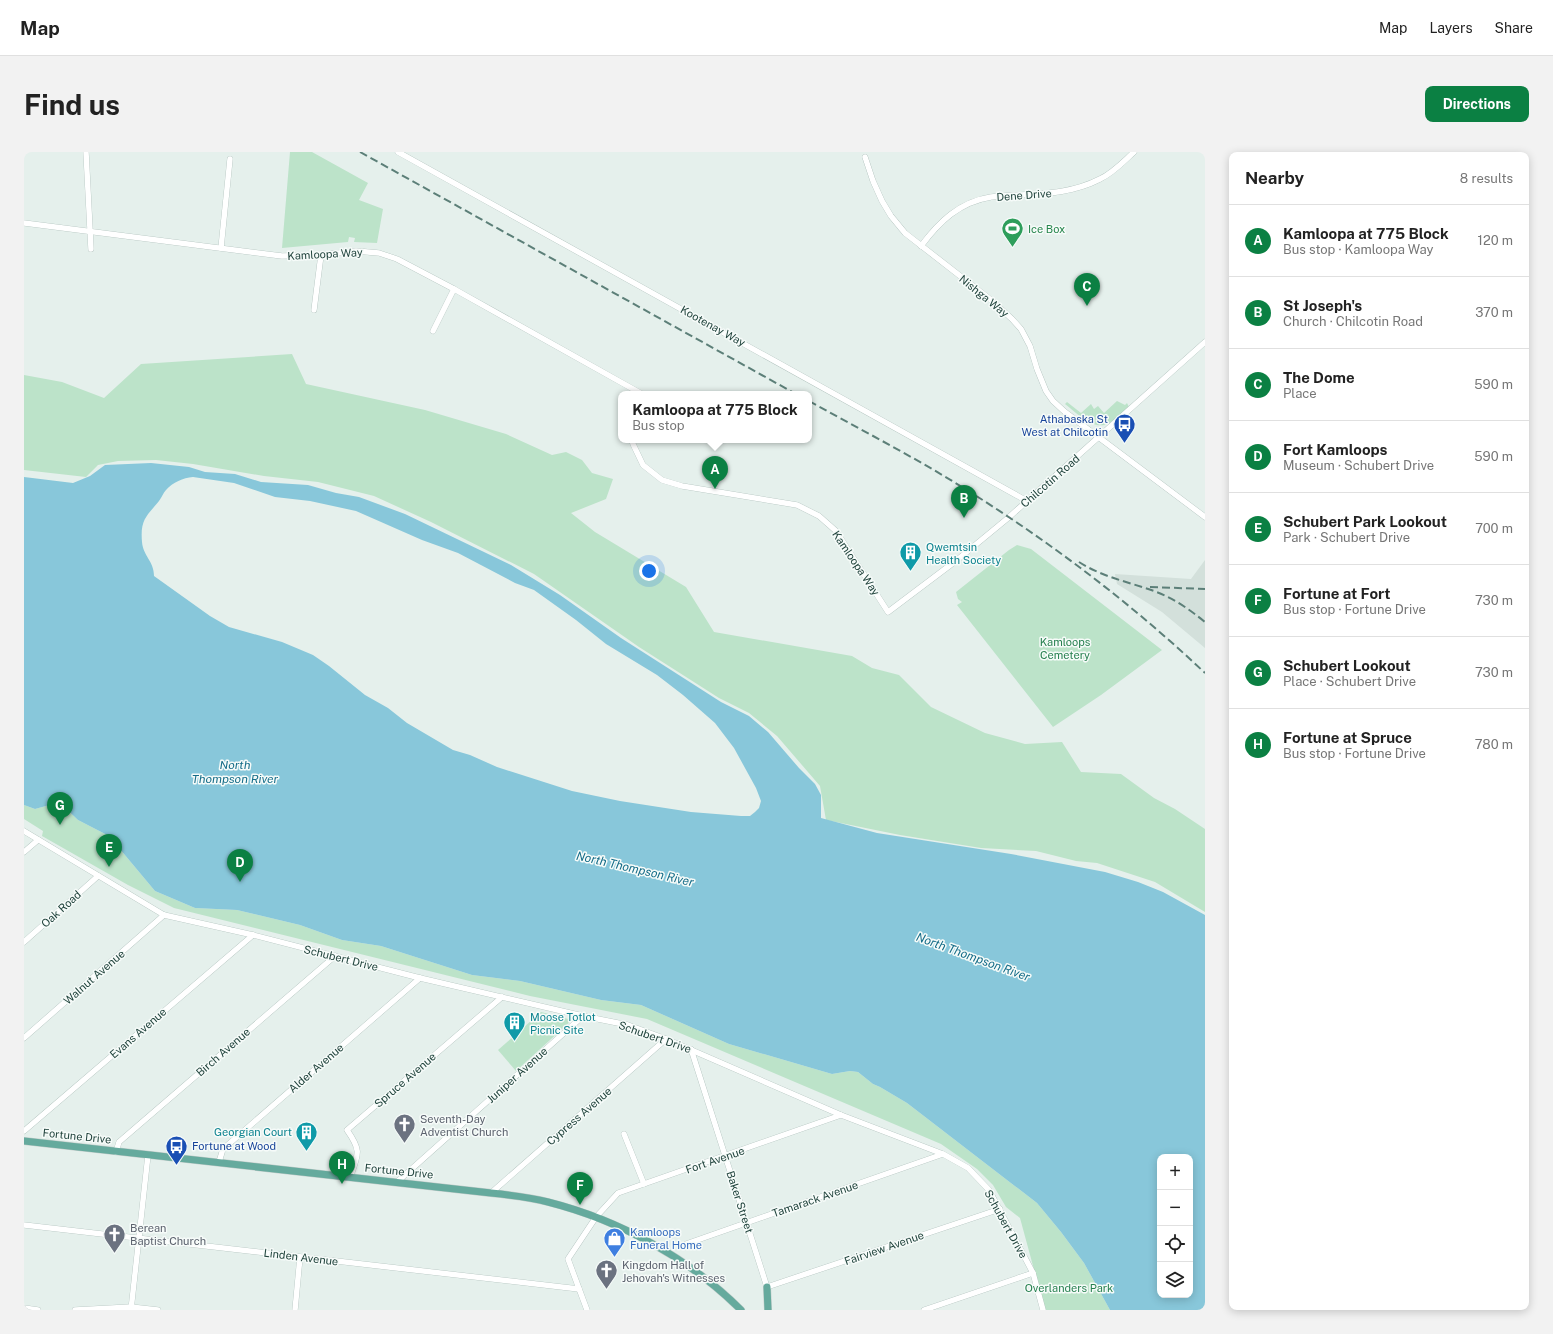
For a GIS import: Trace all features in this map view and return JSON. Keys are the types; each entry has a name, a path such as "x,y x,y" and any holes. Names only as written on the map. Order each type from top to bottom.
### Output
{"main road":[{"name":"Fortune Drive","path":"24,1142 491,1192 546,1201 596,1216 646,1240 682,1262 713,1285 741,1310"},
{"path":"768,1287 768,1310"}],"street":[{"path":"86,152 91,249"},
{"name":"Kootenay Way","path":"398,152 1027,501"},
{"name":"Dene Drive","path":"921,246 944,218 969,203 982,198 990,197 1055,193 1081,186 1101,179 1134,152"},
{"name":"Nishga Way","path":"865,157 873,182 882,202 890,216 905,234 991,300 1012,318 1021,329 1041,381 1053,401 1065,412 1205,517"},
{"path":"222,248 230,159"},
{"name":"Kamloopa Way","path":"24,223 282,256 321,255 348,251 379,253 397,259 454,289 635,391"},
{"path":"314,310 321,255"},
{"path":"433,331 454,289"},
{"name":"Chilcotin Road","path":"888,612 957,560 1027,501 1205,342"},
{"name":"Kamloopa Way","path":"633,443 643,465 662,480 682,486 797,505 819,516 836,531 888,612"},
{"name":"Schubert Drive","path":"24,830 38,840 164,915 253,935 420,978 628,1025 666,1038 841,1115 943,1154 968,1168 989,1190 1033,1273 1043,1310"},
{"path":"24,852 38,840"},
{"name":"Oak Road","path":"24,942 98,876"},
{"name":"Walnut Avenue","path":"24,1038 164,915"},
{"name":"Evans Avenue","path":"24,1131 253,935"},
{"name":"Birch Avenue","path":"116,1152 118,1142 335,956"},
{"name":"Alder Avenue","path":"219,1162 223,1149 420,978"},
{"name":"Spruce Avenue","path":"349,1176 351,1175 358,1155 356,1143 347,1130 502,997"},
{"name":"Juniper Avenue","path":"397,1182 583,1016"},
{"name":"Cypress Avenue","path":"491,1192 666,1038"},
{"name":"Baker Street","path":"691,1049 768,1287"},
{"name":"Fort Avenue","path":"579,1288 568,1259 596,1216 618,1193 841,1115"},
{"path":"624,1134 644,1184"},
{"name":"Tamarack Avenue","path":"686,1244 943,1154"},
{"path":"131,1308 148,1155"},
{"name":"Fairview Avenue","path":"768,1287 1000,1209"},
{"name":"Linden Avenue","path":"24,1225 579,1288"},
{"path":"295,1310 300,1256"},
{"path":"924,1310 1033,1273"},
{"path":"579,1288 587,1310"},
{"path":"24,1308 38,1310"},
{"path":"75,1310 131,1308 158,1310"}],"shaded area":[{"path":"1205,560 1205,648 1162,612 1117,584 1115,574 1191,579"}],"green space":[{"path":"290,152 312,152 368,183 359,200 383,209 377,243 354,242 355,238 349,237 348,242 282,248"},
{"path":"292,354 306,384 425,410 506,434 552,455 566,452 582,460 592,473 613,479 606,499 571,513 595,532 686,587 714,632 852,656 872,668 899,675 931,707 985,733 1025,744 1062,742 1081,772 1121,774 1154,798 1175,809 1205,829 1205,912 1155,882 1097,863 1076,861 1036,851 981,848 900,835 826,820 820,786 777,736 749,713 719,698 639,647 534,574 431,522 374,496 318,482 264,476 193,464 156,460 118,461 98,465 86,477 24,470 24,375 62,382 104,398 141,364"},
{"path":"1117,401 1125,405 1127,403 1129,407 1115,420 1103,425 1097,425 1086,420 1065,404 1067,402 1081,413 1091,404 1094,409 1098,406 1104,413"},
{"name":"Kamloops Cemetery","path":"1017,545 1031,549 1162,650 1101,695 1053,727 957,605 962,602 958,599 956,592"},
{"name":"Overlanders Park","path":"57,803 62,805 78,820 109,836 155,891 195,908 237,910 300,925 342,940 381,946 472,975 520,981 601,1000 641,1005 729,1044 832,1074 850,1071 858,1072 873,1084 907,1103 1037,1203 1084,1263 1110,1310 1045,1310 1020,1218 1006,1207 993,1185 977,1169 941,1144 647,1019 530,996 174,908 128,885 42,836 43,831 24,819 24,805 35,809"},
{"path":"541,1012 572,1020 516,1071 498,1050"}],"water":[{"name":"North Thompson River","path":"151,463 189,467 205,472 235,474 261,482 308,485 336,493 359,497 405,514 511,565 560,595 621,638 721,702 749,716 768,732 815,784 821,795 821,818 877,833 1011,854 1105,872 1138,882 1163,892 1205,915 1205,1310 1110,1310 1084,1263 1037,1203 907,1103 873,1084 858,1072 850,1071 832,1074 729,1044 641,1005 601,1000 520,981 472,975 381,946 342,940 300,925 237,910 195,908 155,891 109,836 78,820 62,805 57,803 35,809 24,805 24,477 73,483 90,476 105,465","holes":["193,477 234,483 275,497 310,501 356,511 422,540 458,553 515,583 534,590 576,620 606,644 657,675 715,723 734,748 756,788 761,801 759,808 750,816 741,816 691,812 620,801 572,791 497,767 470,755 453,750 407,723 388,708 365,695 313,655 282,642 229,627 210,616 154,576 154,571 144,551 142,542 142,528 145,518 165,491 178,481"]}],"railway":[{"path":"360,152 791,391"},
{"path":"812,403 930,468 970,492 1032,533 1092,576 1150,623 1205,673"},
{"path":"1079,562 1097,572 1168,597 1187,608 1205,622"},
{"path":"1150,587 1205,589"}],"place":[{"name":"Ice Box","path":"1013,248"},
{"name":"The Dome","path":"1087,306"},
{"name":"Athabaska St West at Chilcotin","path":"1124,444"},
{"name":"Kamloopa at 775 Block","path":"715,489"},
{"name":"St Joseph's","path":"964,518"},
{"name":"Qwemtsin Health Society","path":"910,572"},
{"name":"Schubert Lookout","path":"60,825"},
{"name":"Schubert Park Lookout","path":"109,867"},
{"name":"Fort Kamloops","path":"240,882"},
{"name":"Moose Totlot Picnic Site","path":"515,1042"},
{"name":"Seventh-Day Adventist Church","path":"404,1144"},
{"name":"Georgian Court","path":"307,1152"},
{"name":"Fortune at Wood","path":"176,1166"},
{"name":"Fortune at Spruce","path":"342,1184"},
{"name":"Fortune at Fort","path":"580,1205"},
{"name":"Berean Baptist Church","path":"114,1254"},
{"name":"Kamloops Funeral Home","path":"615,1258"},
{"name":"Kingdom Hall of Jehovah's Witnesses","path":"607,1290"}]}
